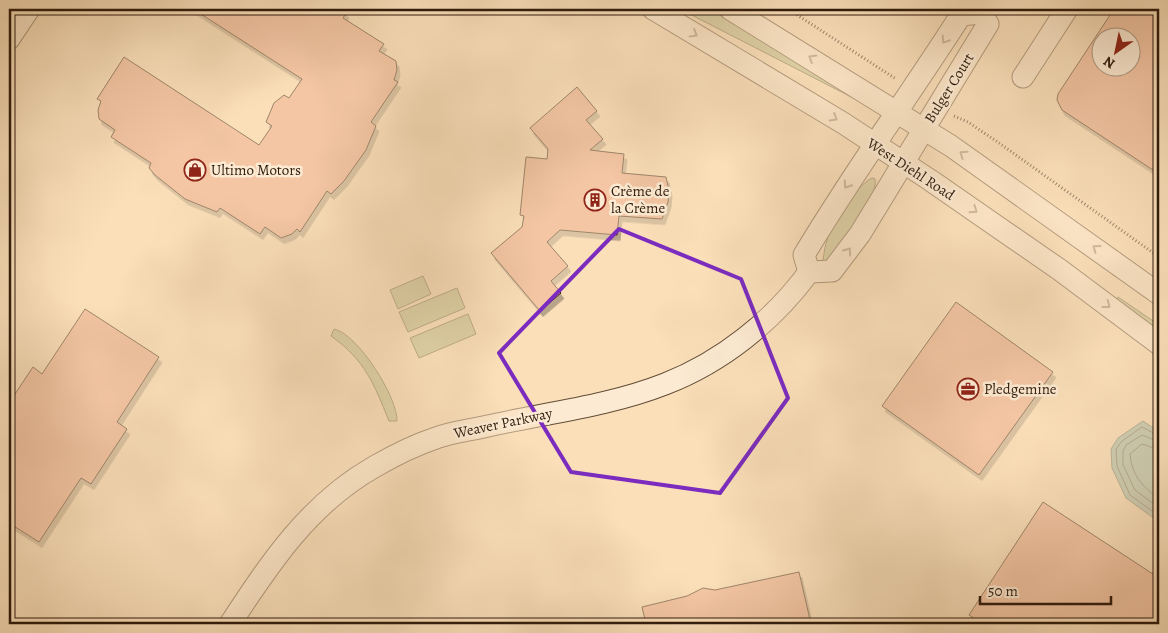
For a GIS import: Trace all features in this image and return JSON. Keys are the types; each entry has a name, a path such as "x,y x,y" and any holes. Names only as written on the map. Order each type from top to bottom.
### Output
{"street":[{"path":"9,39 29,9"},
{"name":"West Diehl Road","path":"653,9 903,163 1060,270 1159,344"},
{"path":"730,9 924,128 1056,219 1159,294"},
{"path":"1023,77 1067,9"},
{"name":"Bulger Court","path":"875,145 961,15 982,11 988,24 903,163"},
{"path":"875,145 848,181 804,255 809,272 832,271 846,255 903,163"},
{"name":"Weaver Parkway","path":"230,624 284,546 314,512 334,494 374,466 437,438 618,398 664,385 716,359 758,328 792,296 809,272"}],"path":[{"path":"788,9 883,70"},
{"path":"968,122 1099,212 1159,257"}],"highlighted area":[{"path":"619,229 741,279 788,398 720,493 571,472 499,353"}],"green space":[{"path":"680,9 714,9 859,101"},
{"path":"872,178 875,179 875,187 871,197 847,235 825,263 823,260 825,246 835,222 852,196"},
{"path":"423,276 431,294 398,309 390,290"},
{"path":"457,288 465,308 408,332 399,312"},
{"path":"1118,297 1159,325 1159,331 1116,300"},
{"path":"468,314 476,334 419,358 410,338"},
{"path":"334,329 344,333 354,342 375,368 391,398 396,411 397,421 389,421 367,374 352,354 331,336"}],"water":[{"path":"1143,421 1159,432 1159,522 1126,498 1112,468 1111,449 1118,438"}],"building":[{"path":"193,9 343,9 346,13 343,18 384,44 379,51 396,61 397,70 394,80 398,82 371,122 376,126 366,150 344,181 331,194 327,191 300,232 297,229 292,234 281,238 265,227 260,234 220,208 217,212 185,199 155,175 149,168 151,163 111,137 115,130 99,119 98,110 101,101 97,99 124,57 259,145 272,126 266,122 274,103 284,95 289,98 302,79"},
{"path":"1114,9 1159,9 1159,174 1062,110 1057,100 1058,94 1090,45 1090,78 1140,78 1140,28 1101,28"},
{"name":"Crème de la Crème","path":"577,87 597,111 586,120 603,139 590,150 624,154 622,173 666,177 669,191 668,202 662,219 619,216 617,235 560,230 547,242 568,266 551,281 561,293 540,311 491,253 522,227 524,216 520,215 526,157 547,159 548,149 530,128"},
{"name":"Pledgemine","path":"956,302 1053,372 979,475 882,406"},
{"path":"85,309 159,357 117,422 127,429 91,484 81,478 39,542 9,523 9,403 33,367 42,374"},
{"path":"1043,502 1159,578 1159,624 983,624 969,615"},
{"path":"799,572 811,624 646,624 642,607 687,596 703,588 715,590"}],"place":[{"name":"Ultimo Motors","path":"195,170"},
{"name":"Crème de la Crème","path":"595,200"},
{"name":"Pledgemine","path":"968,389"}]}
